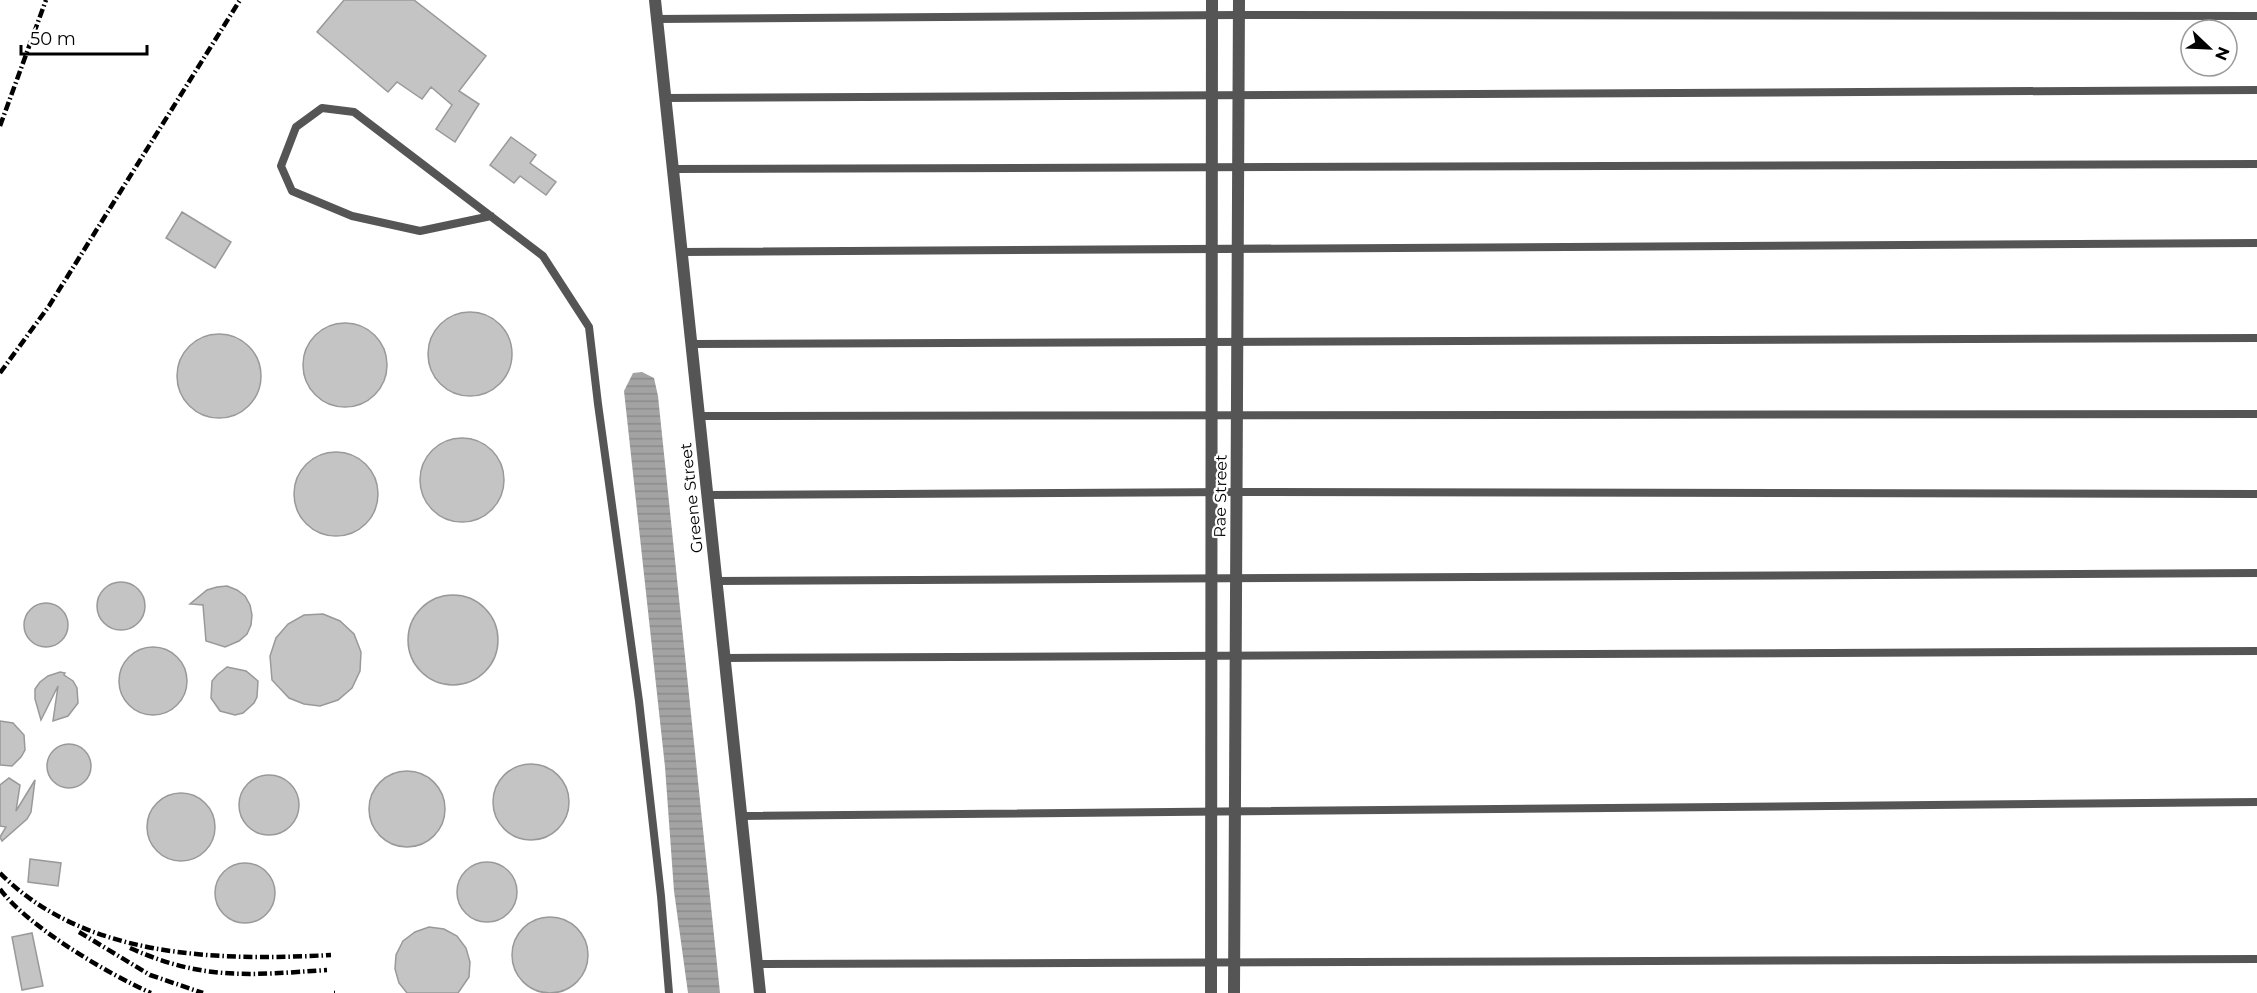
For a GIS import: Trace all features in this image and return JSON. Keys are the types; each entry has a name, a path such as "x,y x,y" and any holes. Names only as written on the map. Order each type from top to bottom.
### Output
{"street":[{"name":"Greene Street","path":"655,0 760,993"},
{"name":"Rae Street","path":"1211,993 1212,0"},
{"name":"Rae Street","path":"1234,993 1239,0"}],"lane":[{"path":"656,19 1212,15 2257,16"},
{"path":"665,98 2257,90"},
{"path":"491,216 420,231 352,216 292,191 281,166 296,127 322,108 354,112 491,216 543,256 590,327 598,404 639,701 661,896 669,993"},
{"path":"672,169 2257,164"},
{"path":"681,252 2257,243"},
{"path":"691,344 2257,338"},
{"path":"699,416 2257,414"},
{"path":"707,495 1211,492 2257,494"},
{"path":"716,581 2257,573"},
{"path":"725,658 2257,651"},
{"path":"741,816 2257,802"},
{"path":"757,964 2257,959"}],"shaded area":[{"path":"642,372 654,378 658,396 720,993 688,993 674,891 665,767 624,391 633,373"}],"building":[{"path":"344,0 414,0 486,56 459,91 479,104 455,142 436,129 452,105 431,87 422,99 397,82 388,92 317,32"},
{"path":"511,137 536,155 530,163 556,182 546,195 520,176 514,183 490,165"},
{"path":"182,212 231,242 215,268 166,238"},
{"path":"462,312 478,312 494,319 505,330 512,346 509,370 500,384 478,396 462,396 446,389 435,378 428,362 428,346 435,330 446,319"},
{"path":"337,323 353,323 369,330 380,341 387,357 384,381 375,395 353,407 337,407 321,400 310,389 303,373 303,357 310,341 321,330"},
{"path":"211,334 227,334 243,341 254,352 261,368 258,392 249,406 227,418 211,418 195,411 184,400 177,384 177,368 184,352 195,341"},
{"path":"454,438 470,438 486,445 497,456 504,472 501,496 492,510 470,522 454,522 438,515 427,504 420,488 420,472 427,456 438,445"},
{"path":"328,452 344,452 360,459 371,470 378,486 375,510 366,524 344,536 328,536 312,529 301,518 294,502 294,486 301,470 312,459"},
{"path":"121,582 138,589 145,606 138,623 121,630 104,623 97,606 104,589"},
{"path":"227,586 245,596 252,615 247,634 239,641 225,647 206,641 203,605 190,604 207,590"},
{"path":"453,595 470,598 485,608 495,623 498,640 495,657 485,672 470,682 453,685 436,682 421,672 411,657 408,640 411,623 421,608 436,598"},
{"path":"46,603 62,609 68,625 62,641 46,647 30,641 24,625 30,609"},
{"path":"323,614 340,621 354,634 361,652 360,671 352,688 338,700 320,706 304,704 289,698 272,680 270,656 276,638 288,624 304,615"},
{"path":"153,647 166,650 177,657 184,668 187,681 184,694 177,705 166,712 153,715 140,712 129,705 122,694 119,681 122,668 129,657 140,650"},
{"path":"227,667 246,671 258,681 257,697 243,713 235,715 220,711 211,698 212,681"},
{"path":"60,672 65,673 64,675 73,681 77,688 78,703 68,716 53,721 58,686 41,720 35,699 35,689 48,676"},
{"path":"0,721 13,723 24,735 25,750 12,766 0,765"},
{"path":"69,744 85,750 91,766 85,782 69,788 53,782 47,766 53,750"},
{"path":"531,764 545,767 558,775 566,788 569,802 566,816 558,829 545,837 531,840 517,837 504,829 496,816 493,802 496,788 504,775 517,767"},
{"path":"407,771 421,774 434,782 442,795 445,809 442,823 434,836 421,844 407,847 393,844 380,836 372,823 369,809 372,795 380,782 393,774"},
{"path":"269,775 286,780 294,788 299,805 294,822 286,830 269,835 252,830 244,822 239,805 244,788 252,780"},
{"path":"9,778 20,785 16,811 35,780 31,812 27,819 2,841 0,837 6,827 0,826 0,785"},
{"path":"181,793 194,796 205,803 212,814 215,827 212,840 205,851 194,858 181,861 168,858 157,851 150,840 147,827 150,814 157,803 168,796"},
{"path":"30,859 61,863 58,886 28,882"},
{"path":"487,862 504,867 512,875 517,892 512,909 504,917 487,922 470,917 462,909 457,892 462,875 470,867"},
{"path":"245,863 262,868 270,876 275,893 270,910 262,918 245,923 228,918 220,910 215,893 220,876 228,868"},
{"path":"550,917 564,920 577,928 585,941 588,955 585,969 577,982 564,990 550,993 536,990 523,982 515,969 512,955 515,941 523,928 536,920"},
{"path":"429,927 444,929 457,936 466,948 470,962 469,977 458,993 407,993 399,983 395,969 396,955 403,941 415,932"},
{"path":"32,933 43,986 22,990 12,937"}],"railway":[{"path":"0,126 46,0"},
{"path":"0,373 49,306 240,0"},
{"path":"0,873 34,901 72,923 113,938 155,948 199,954 244,957 331,955"},
{"path":"0,889 12,903 48,933 91,962 151,993"},
{"path":"79,932 150,975 203,993"},
{"path":"130,948 157,959 205,971 250,974 327,970"}]}
